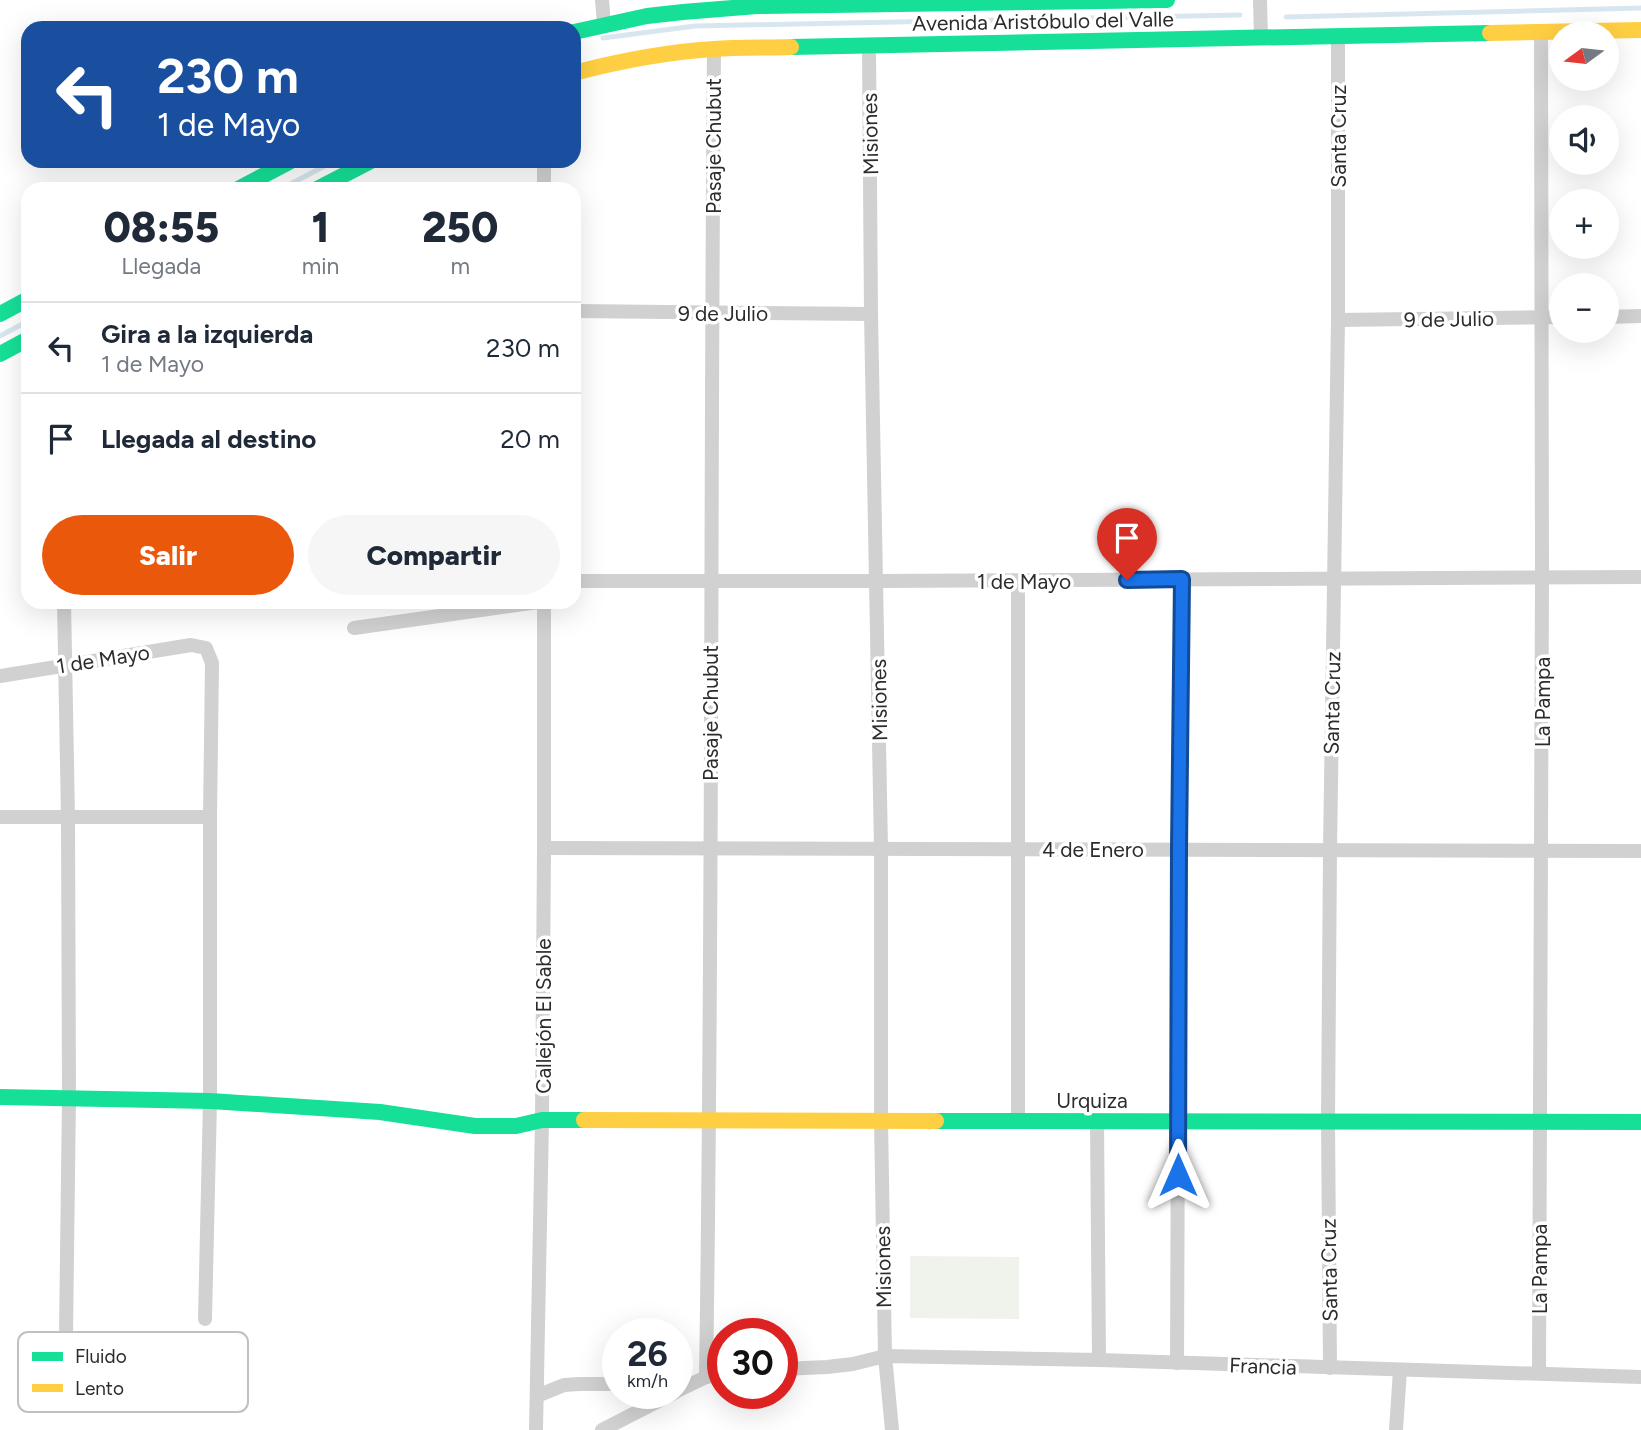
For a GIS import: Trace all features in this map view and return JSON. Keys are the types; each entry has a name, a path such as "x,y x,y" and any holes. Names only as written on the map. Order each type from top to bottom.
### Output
{"main road":[{"name":"Avenida Aristóbulo del Valle","path":"581,30 694,10 771,3 1167,0"},
{"name":"Avenida Aristóbulo del Valle","path":"581,72 641,59 714,49 1641,30"},
{"path":"252,182 278,168"},
{"path":"330,182 358,168"},
{"path":"0,314 21,303"},
{"path":"0,354 21,343"},
{"name":"Urquiza","path":"0,1097 210,1101 380,1112 475,1126 516,1126 542,1120 1641,1122"}],"street":[{"path":"602,0 604,24"},
{"path":"1260,0 1261,38"},
{"name":"La Pampa","path":"1539,1373 1541,31"},
{"name":"Santa Cruz","path":"1330,1368 1329,850 1338,320 1338,37"},
{"name":"Misiones","path":"869,45 881,849 881,1120 885,1356 891,1430"},
{"name":"Pasaje Chubut","path":"706,1377 710,1120 714,49"},
{"name":"9 de Julio","path":"581,311 871,314"},
{"path":"1619,317 1641,316"},
{"name":"9 de Julio","path":"1338,320 1549,318"},
{"name":"1 de Mayo","path":"581,581 1641,577"},
{"path":"1177,1363 1182,579"},
{"path":"1018,581 1018,1121"},
{"path":"64,609 69,1097 66,1332"},
{"path":"354,628 488,609"},
{"name":"Callejón El Sable","path":"537,1430 542,1120 544,609"},
{"name":"1 de Mayo","path":"0,676 191,645 206,648 212,663 209,817"},
{"path":"0,817 209,817 210,1101 205,1319"},
{"name":"4 de Enero","path":"544,848 1641,851"},
{"path":"1097,1121 1099,1360"},
{"name":"Francia","path":"798,1368 853,1364 885,1356 1641,1377"},
{"path":"1396,1430 1400,1370"},
{"path":"693,1381 706,1377"},
{"path":"537,1396 564,1385 602,1384"},
{"path":"602,1430 642,1409"}],"shaded area":[{"path":"910,1256 1019,1257 1019,1319 910,1318"}],"waterway":[{"path":"1286,17 1641,8"},
{"path":"603,38 695,26 1240,15"},
{"path":"294,182 321,168"},
{"path":"0,336 21,325"}],"traffic: fast":[{"path":"581,30 647,16 757,6 1167,0"},
{"path":"791,47 1490,33"},
{"path":"251,182 278,168"},
{"path":"330,182 358,168"},
{"path":"0,314 21,303"},
{"path":"0,354 21,343"},
{"path":"0,1097 210,1101 380,1112 475,1126 516,1126 542,1120 584,1120"},
{"path":"936,1121 1641,1122"}],"traffic: slow":[{"path":"1490,33 1641,30"},
{"path":"581,71 679,52 791,47"},
{"path":"584,1120 936,1121"}],"route":[{"path":"1127,580 1182,579 1178,1175"}]}
